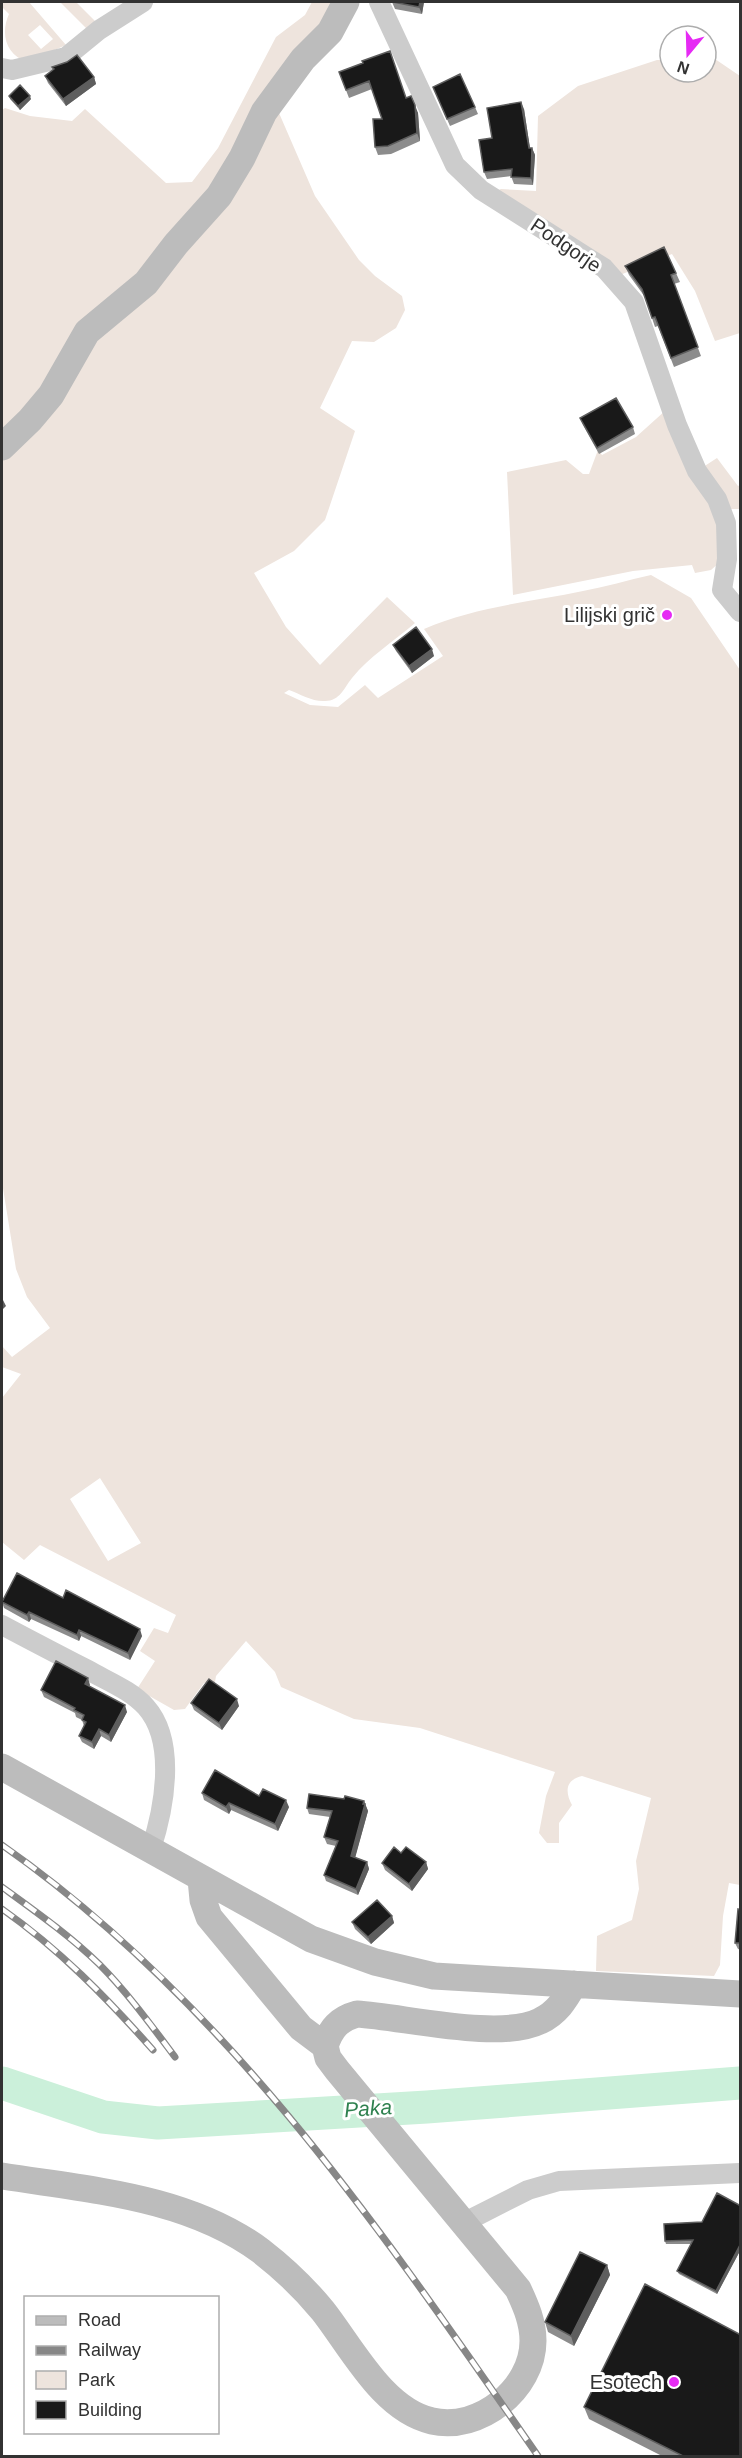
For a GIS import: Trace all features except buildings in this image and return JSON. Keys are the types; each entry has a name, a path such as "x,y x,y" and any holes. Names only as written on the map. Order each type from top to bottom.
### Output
{"street":[{"path":"2,68 12,70 66,57 99,30 144,2"},
{"path":"2,447 30,420 51,395 87,332 146,283 176,244 219,196 242,159 264,112 303,59 330,32 346,2"},
{"name":"Podgorje","path":"379,2 455,165 481,190 604,268 634,302 676,425 697,471 717,499 726,523 727,559 722,590 741,612"},
{"path":"2,1625 123,1689 145,1706 152,1715 163,1743 165,1796 160,1823 151,1849"},
{"path":"2,1767 310,1939 375,1962 434,1976 741,1994"},
{"path":"201,1879 203,1900 210,1917 301,2028 325,2046"},
{"path":"2,2176 134,2198 193,2215 229,2232 260,2250 292,2278 321,2310 384,2392 398,2404 414,2415 433,2422 452,2424 477,2417 495,2408 509,2396 525,2373 533,2342 530,2314 518,2289 337,2070 328,2058 325,2046 329,2033 336,2024 345,2017 357,2014 474,2029 515,2029 540,2021 561,2007 574,1984"},
{"path":"463,2223 528,2190 559,2181 741,2173"}],"green space":[{"path":"2,2 29,2 66,45 27,62 20,59 7,43 5,29 9,14 2,7","holes":["40,25 53,39 41,49 28,35"]},
{"path":"60,2 76,2 96,22 87,29"},
{"path":"312,2 343,2 279,113 315,196 359,260 375,276 402,296 405,310 396,328 374,342 352,341 320,408 355,431 325,520 294,551 254,573 286,627 320,665 387,597 415,623 366,663 334,699 320,701 289,690 284,693 310,705 338,707 365,685 378,698 443,656 424,629 482,610 651,575 691,598 740,670 740,1885 729,1883 723,1916 720,1965 714,1976 596,1971 597,1936 632,1920 639,1889 636,1861 651,1798 582,1776 576,1778 568,1787 568,1796 572,1805 559,1823 559,1843 547,1843 539,1833 546,1796 555,1772 420,1728 354,1719 281,1687 275,1672 246,1641 216,1676 215,1682 204,1683 185,1709 174,1710 137,1689 155,1661 140,1651 154,1628 168,1633 176,1615 40,1545 24,1560 2,1542 2,1398 21,1374 2,1367 2,1346 12,1357 50,1328 27,1297 16,1269 2,1182 2,110 5,108 30,116 72,121 85,109 166,183 192,182 218,148 276,37 305,15","holes":["100,1478 141,1543 108,1561 70,1499"]},
{"path":"657,60 658,84 718,84 718,61 740,76 740,333 715,341 695,291 672,254 620,275 489,194 501,189 536,191 538,116 578,86"},
{"path":"666,410 714,508 722,536 720,562 711,570 695,573 692,565 633,571 513,595 507,472 566,460 583,474 589,474 598,450 602,455 636,437"},
{"path":"717,458 738,486 740,485 740,509 729,509 700,469"}],"waterway":[{"name":"Paka","path":"2,2083 103,2117 158,2123 427,2107 740,2083"}],"railway":[{"path":"2,1845 84,1908 159,1976 230,2049 297,2126 360,2207 421,2289 538,2456"},
{"path":"2,1887 88,1953 129,1997 175,2057"},
{"path":"2,1909 43,1940 81,1975 153,2050"}],"place":[{"name":"Lilijski grič","path":"667,615"},
{"name":"Esotech","path":"674,2382"}]}
